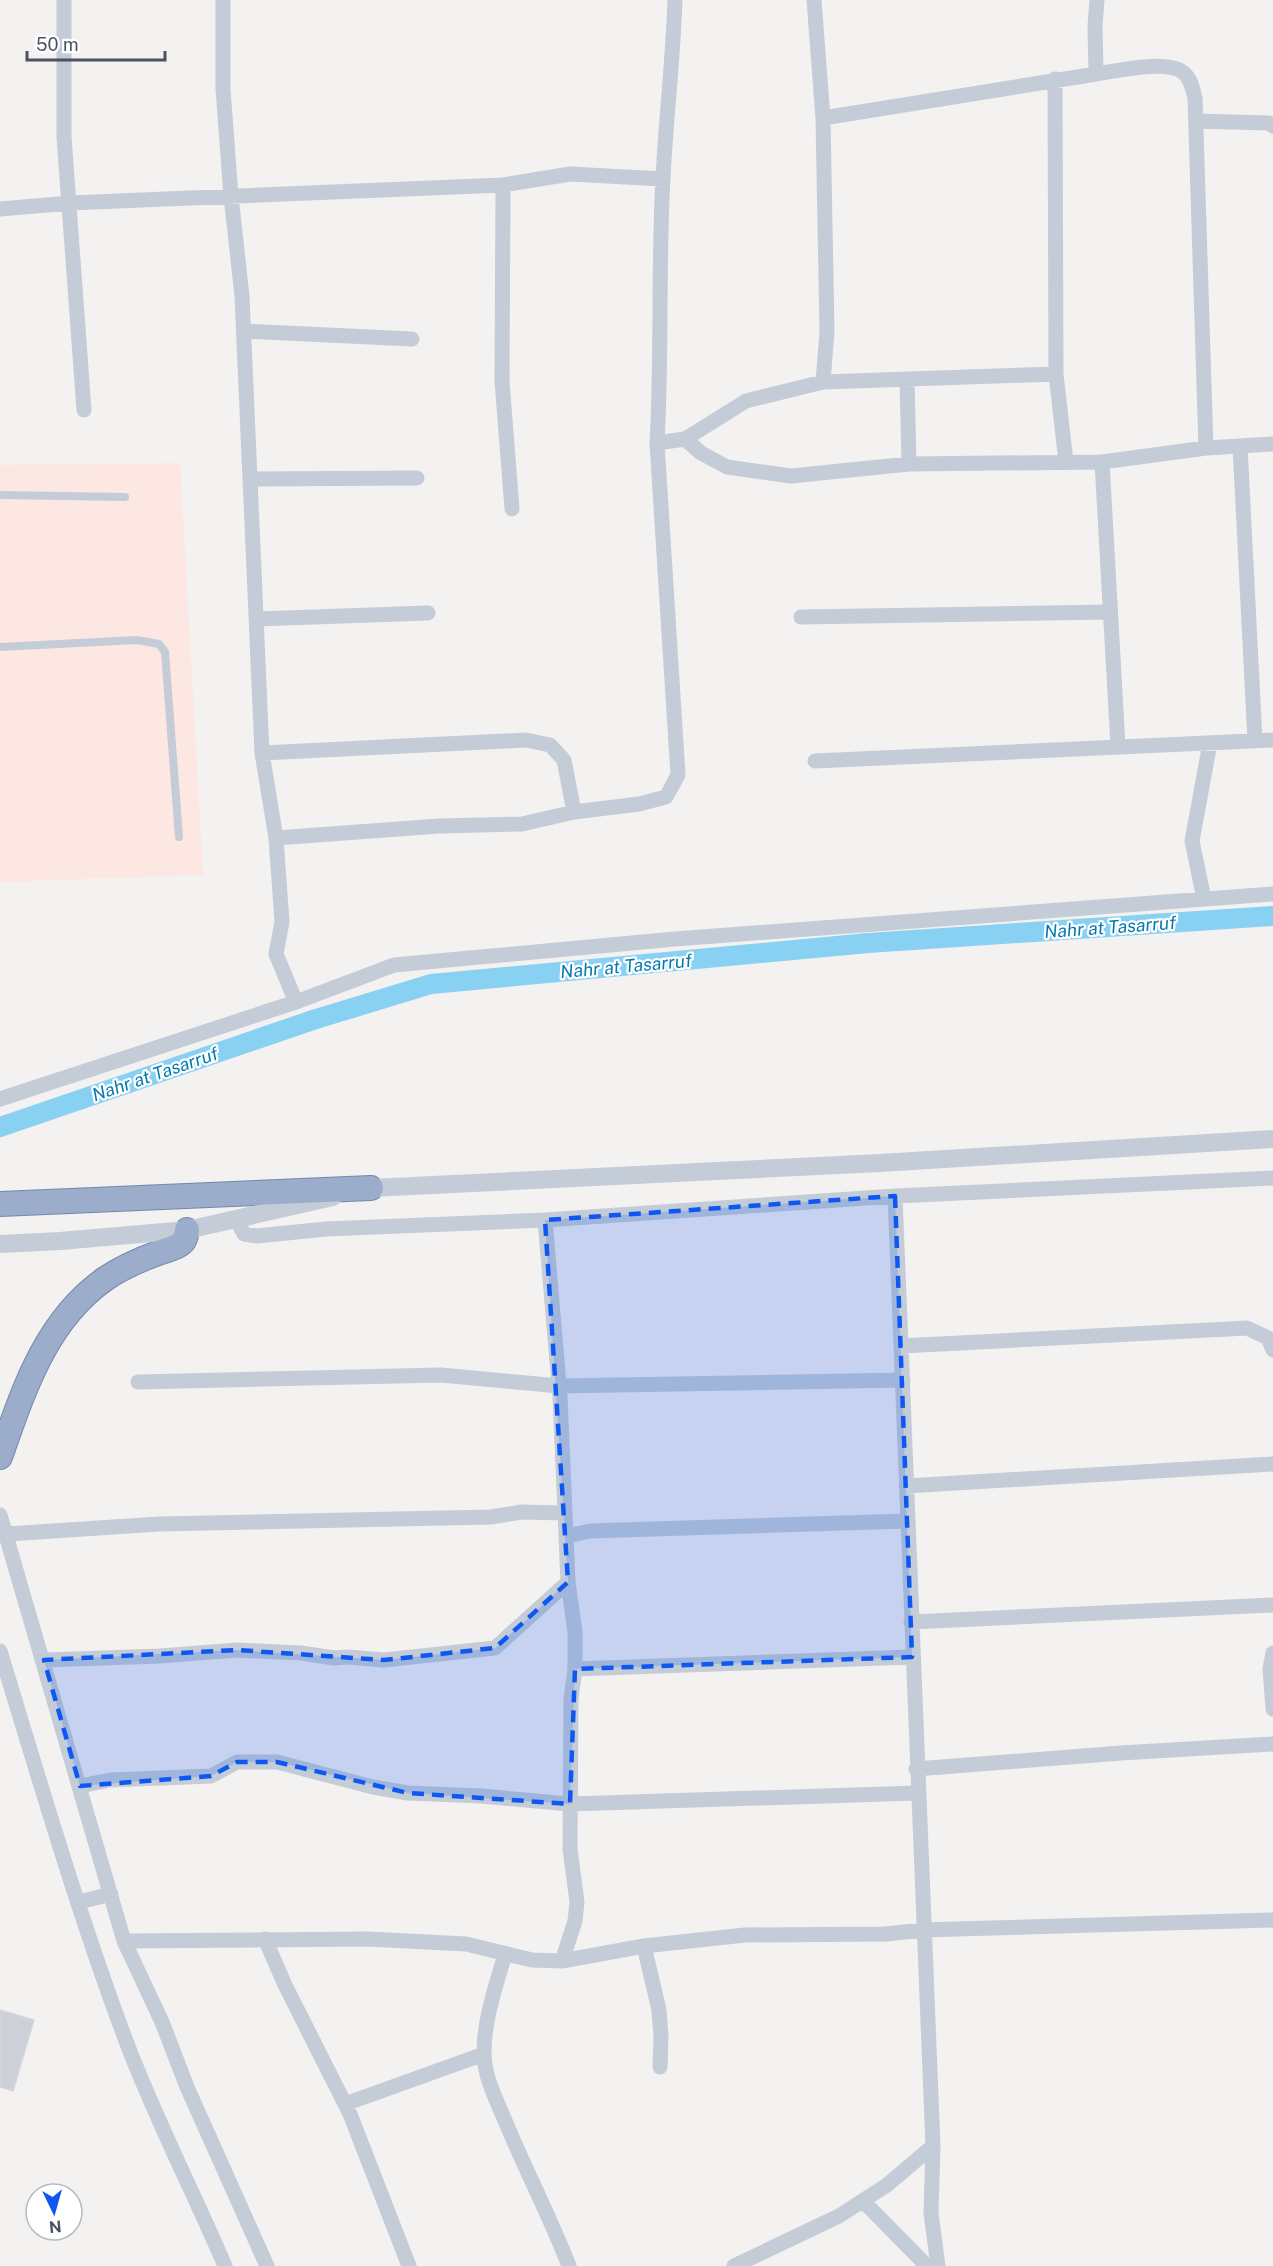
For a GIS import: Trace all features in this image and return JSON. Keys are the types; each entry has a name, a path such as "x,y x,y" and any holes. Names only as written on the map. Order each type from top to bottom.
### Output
{"highway":[{"path":"0,1204 371,1188"},
{"path":"0,1457 28,1377 57,1326 81,1299 104,1279 133,1262 179,1245 186,1239 187,1230"}],"street":[{"path":"64,0 64,137 84,410"},
{"path":"223,0 223,89 231,196 242,296 262,753 276,838 282,922 276,954 297,1002"},
{"path":"276,838 440,825 522,824 574,812 639,804 666,797 678,775 657,443 661,381 663,179 673,60 675,0"},
{"path":"814,0 823,118 827,332 823,382"},
{"path":"1096,74 1097,0"},
{"path":"823,118 1096,74 1161,66 1183,72 1196,98 1206,448"},
{"path":"1055,80 1056,374 1066,462"},
{"path":"1196,121 1269,123 1273,126"},
{"path":"0,208 503,185 570,174 663,179"},
{"path":"503,185 502,381 512,509"},
{"path":"244,331 412,339"},
{"path":"657,443 685,439 746,401 823,382 1056,374"},
{"path":"907,379 909,465"},
{"path":"685,439 701,453 727,467 790,476 909,465 1102,462 1206,448 1273,444"},
{"path":"1240,446 1255,741"},
{"path":"1102,462 1118,746"},
{"path":"250,479 417,478"},
{"path":"801,616 1110,612"},
{"path":"256,619 428,614"},
{"path":"262,753 526,740 550,745 564,760 574,812"},
{"path":"815,761 1030,753 1118,746 1273,740"},
{"path":"1204,899 1192,842 1210,743"},
{"path":"0,1100 297,1002 394,965 675,939 1273,894"},
{"path":"0,1244 187,1230 371,1188 1273,1140"},
{"path":"236,1219 244,1234 257,1236 326,1229 545,1220 895,1196 1273,1178"},
{"path":"895,1196 916,1769 933,2146 932,2213 938,2266"},
{"path":"545,1220 559,1386 568,1582 575,1632 575,1669 571,1699 570,1849 577,1902 575,1921 562,1961"},
{"path":"901,1346 1247,1328 1268,1338 1273,1350"},
{"path":"138,1382 441,1376 559,1386 903,1380"},
{"path":"906,1486 1273,1464"},
{"path":"7,1534 159,1524 491,1517 522,1512 564,1514"},
{"path":"0,1515 124,1941 162,2022 187,2087 267,2266"},
{"path":"567,1536 590,1531 908,1521"},
{"path":"44,1660 160,1656 237,1650 384,1660 495,1648 568,1582"},
{"path":"911,1622 1273,1605"},
{"path":"0,1651 79,1902 127,2043 152,2105 225,2266"},
{"path":"1273,1653 1270,1669 1273,1709"},
{"path":"575,1669 912,1657"},
{"path":"916,1769 1273,1744"},
{"path":"80,1786 110,1780 211,1776 237,1762 278,1762 373,1787 408,1793 481,1796 570,1804 917,1793"},
{"path":"79,1902 111,1894"},
{"path":"124,1941 368,1939 466,1944 532,1960 562,1961 644,1946 745,1935 886,1934 924,1930 1273,1920"},
{"path":"265,1939 285,1985 345,2104 409,2266"},
{"path":"644,1946 659,2010 660,2067"},
{"path":"505,1954 490,2009 484,2054 491,2088 525,2169 549,2217 568,2266"},
{"path":"345,2104 484,2054"},
{"path":"734,2266 839,2216 887,2185 933,2146"},
{"path":"863,2201 927,2266"}],"lane":[{"path":"0,495 125,497"},
{"path":"0,647 137,640 159,644 165,652 179,837"}],"highlighted area":[{"path":"895,1196 912,1657 575,1669 570,1804 408,1793 277,1762 237,1762 211,1776 80,1786 44,1660 237,1650 384,1660 495,1648 568,1582 545,1220"}],"shaded area":[{"path":"180,463 203,875 0,882 0,465"}],"building":[{"path":"0,2010 34,2020 13,2091 0,2087"}],"waterway":[{"name":"Nahr at Tasarruf","path":"0,1127 316,1019 431,984 868,943 1273,916"}]}
